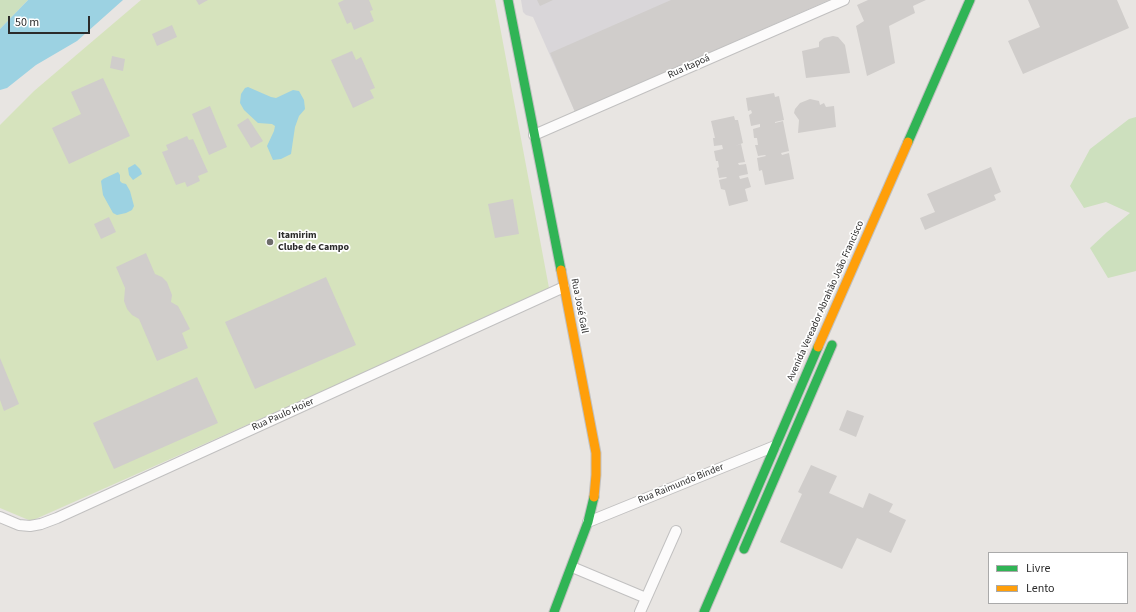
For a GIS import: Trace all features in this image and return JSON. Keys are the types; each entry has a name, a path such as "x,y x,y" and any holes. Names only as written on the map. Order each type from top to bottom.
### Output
{"main road":[{"name":"Rua José Gall","path":"508,0 596,453 594,496 588,522 554,612"},
{"name":"Avenida Vereador Abrahão João Francisco","path":"704,612 970,0"},
{"path":"740,558 836,334"}],"street":[{"name":"Rua Itapoá","path":"534,135 844,0"},
{"name":"Rua Paulo Hoier","path":"0,517 19,525 30,526 41,524 57,518 564,288"},
{"name":"Rua Raimundo Binder","path":"588,522 775,446"},
{"path":"640,612 676,531"},
{"path":"572,567 646,598"}],"shaded area":[{"path":"521,0 829,0 575,112 533,17 526,15 523,12"}],"green space":[{"path":"0,0 28,0 0,29"},
{"name":"Itamirim Clube de Campo","path":"141,0 495,0 549,288 546,292 31,521 0,508 0,125 34,91"},
{"path":"1136,117 1136,271 1108,278 1090,248 1130,213 1106,202 1084,208 1070,186 1090,149 1129,119"}],"water":[{"path":"28,0 123,0 77,41 36,65 7,88 0,90 0,29"},
{"path":"248,87 276,98 293,90 299,91 304,100 305,109 299,116 295,127 291,154 281,159 273,160 267,146 275,126 272,124 258,123 244,110 240,103 241,94 245,88"},
{"path":"135,164 140,169 142,174 133,180 129,175 128,168"},
{"path":"118,172 120,175 120,181 126,184 130,191 134,206 132,210 117,215 113,213 103,195 101,181"}],"building":[{"path":"196,0 208,0 199,5"},
{"path":"344,0 369,0 373,10 370,11 374,21 354,30 351,22 347,24 338,3"},
{"path":"537,0 553,0 540,6"},
{"path":"671,0 829,0 575,112 550,53"},
{"path":"868,0 926,0 913,6 915,13 889,26 895,63 867,76 856,26 864,21 857,5"},
{"path":"1028,0 1117,0 1129,28 1023,74 1008,41 1040,27"},
{"path":"172,25 177,37 157,46 152,34"},
{"path":"833,36 838,37 845,45 850,73 806,78 802,51 819,47 819,42 824,38"},
{"path":"352,51 356,60 361,57 375,88 370,90 374,98 353,108 331,60"},
{"path":"112,56 125,59 123,71 110,68"},
{"path":"103,78 130,136 69,164 52,128 81,114 71,92"},
{"path":"774,93 775,97 779,96 784,120 775,123 783,121 789,151 781,153 782,155 789,153 794,179 765,185 762,170 759,171 757,158 766,156 758,156 755,145 758,145 757,138 754,138 753,129 760,127 760,124 751,126 749,115 752,113 751,110 748,111 746,98"},
{"path":"810,99 819,101 820,105 824,103 826,107 834,106 836,127 798,133 799,120 794,113 795,109 800,103"},
{"path":"210,106 227,147 209,155 192,114"},
{"path":"734,116 735,120 738,120 743,143 735,146 741,144 745,162 738,163 739,165 746,164 748,174 739,176 740,179 748,177 751,187 745,189 748,201 729,206 725,190 721,189 719,180 727,178 719,178 717,168 719,167 718,161 716,161 714,151 723,149 722,145 714,146 713,138 715,138 711,121"},
{"path":"248,118 263,141 251,148 237,125"},
{"path":"187,136 189,140 193,139 208,172 198,176 200,181 187,187 185,182 176,185 162,152 168,150 166,145"},
{"path":"991,167 1001,192 994,195 996,200 925,230 920,218 935,212 927,194"},
{"path":"513,199 519,234 495,238 488,204"},
{"path":"109,217 116,232 101,239 94,224"},
{"path":"146,253 155,274 162,277 167,282 172,295 171,302 178,306 190,329 182,333 188,348 157,361 139,319 132,315 127,309 124,301 125,288 116,267"},
{"path":"326,277 356,345 255,389 225,322"},
{"path":"0,358 19,404 4,411 0,400"},
{"path":"197,377 218,423 114,469 93,423"},
{"path":"847,410 864,416 856,437 839,430"},
{"path":"811,465 837,476 829,493 863,508 869,493 893,504 889,512 906,520 891,553 857,538 842,569 780,542 802,494 798,492"}],"traffic: fast":[{"path":"508,0 561,270"},
{"path":"908,142 970,0"},
{"path":"744,549 832,345"},
{"path":"704,612 818,347"},
{"path":"554,612 588,522 594,497"}],"traffic: slow":[{"path":"818,347 908,142"},
{"path":"561,270 596,453 594,497"}],"place":[{"name":"Itamirim Clube de Campo","path":"270,242"}]}
